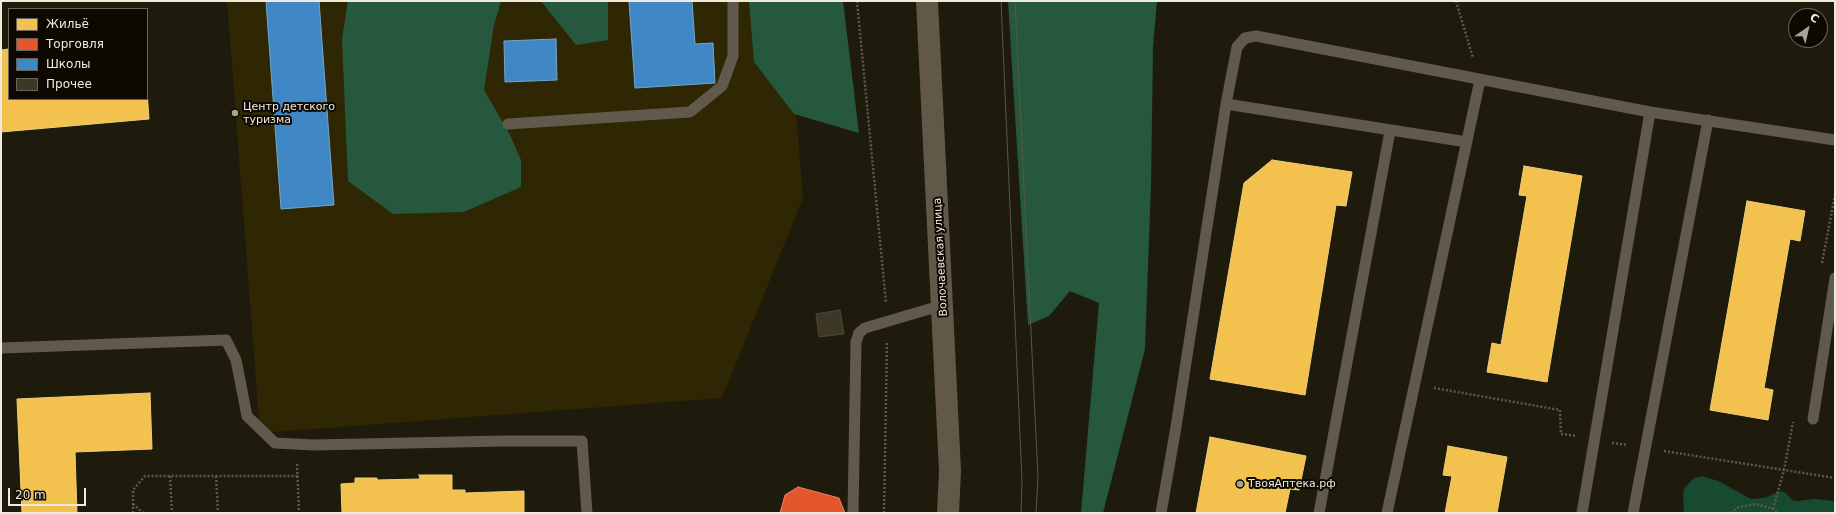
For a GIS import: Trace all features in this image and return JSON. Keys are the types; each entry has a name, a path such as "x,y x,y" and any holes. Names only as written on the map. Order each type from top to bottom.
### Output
{"main road":[{"name":"Волочаевская улица","path":"927,1 950,471 948,513"}],"lane":[{"path":"508,124 690,112 722,86 733,56 733,1"},
{"path":"1160,513 1176,427 1226,104 1237,47 1245,38 1256,36 1650,112 1835,140"},
{"path":"1388,513 1480,80"},
{"path":"1226,104 1467,142"},
{"path":"1582,513 1650,112"},
{"path":"1633,513 1708,120"},
{"path":"1319,513 1390,131"},
{"path":"1813,419 1835,278"},
{"path":"853,513 856,342 859,333 865,328 943,305"},
{"path":"1,348 226,340 236,360 247,416 275,443 314,445 582,441 587,513"}],"path":[{"path":"857,1 887,322 884,513"},
{"path":"1456,1 1480,80"},
{"path":"1416,378 1432,388 1560,410 1561,434 1835,478"},
{"path":"296,444 299,513"},
{"path":"134,513 133,490 145,476 298,476"},
{"path":"170,476 172,513"},
{"path":"216,476 218,513"},
{"path":"133,504 143,513"},
{"path":"1731,513 1739,507 1756,504 1773,509 1777,513"}],"shaded area":[{"path":"227,1 787,1 803,198 722,398 260,433"}],"green space":[{"path":"348,1 501,1 494,25 484,90 509,133 521,160 521,187 464,212 393,214 348,181 342,39"},
{"path":"541,1 608,1 608,40 576,45"},
{"path":"749,1 843,1 859,133 794,114 754,62"},
{"path":"1008,1 1157,1 1153,47 1151,185 1145,349 1103,513 1081,513 1099,303 1070,291 1049,316 1028,325"},
{"path":"1702,476 1718,481 1751,499 1764,498 1781,491 1786,493 1792,500 1797,501 1815,499 1834,501 1835,513 1684,513 1684,489 1694,478"}],"building: Жильё":[{"path":"8,49 8,100 148,100 149,119 1,132 1,50"},
{"path":"1272,160 1352,172 1346,206 1336,205 1305,395 1210,379 1244,183"},
{"path":"1524,166 1582,176 1547,382 1487,372 1492,343 1501,345 1527,196 1519,195"},
{"path":"1747,201 1805,211 1800,241 1790,239 1764,388 1773,390 1768,420 1710,410"},
{"path":"150,393 152,449 75,452 77,513 22,513 17,399"},
{"path":"1210,437 1306,456 1299,490 1290,489 1285,513 1196,513"},
{"path":"1448,446 1507,457 1497,513 1445,513 1452,476 1443,475"},
{"path":"419,475 452,475 452,490 465,490 465,493 524,491 524,513 342,513 341,484 355,483 355,478 377,478 377,480 420,479"}],"building: Торговля":[{"path":"798,487 839,498 845,513 780,513 785,495"}],"building: Школы":[{"path":"266,1 319,1 334,205 281,209"},
{"path":"629,1 692,1 695,44 713,43 715,83 635,88"},
{"path":"556,39 557,80 505,82 504,41"}],"building: Прочее":[{"path":"840,310 844,334 819,337 816,314"}],"tram line":[{"path":"1001,1 1022,481 1021,513"},
{"path":"1015,1 1038,477 1036,513"}],"place":[{"name":"Центр детского туризма","path":"235,113"},
{"name":"ТвояАптека.рф","path":"1240,484"}]}
